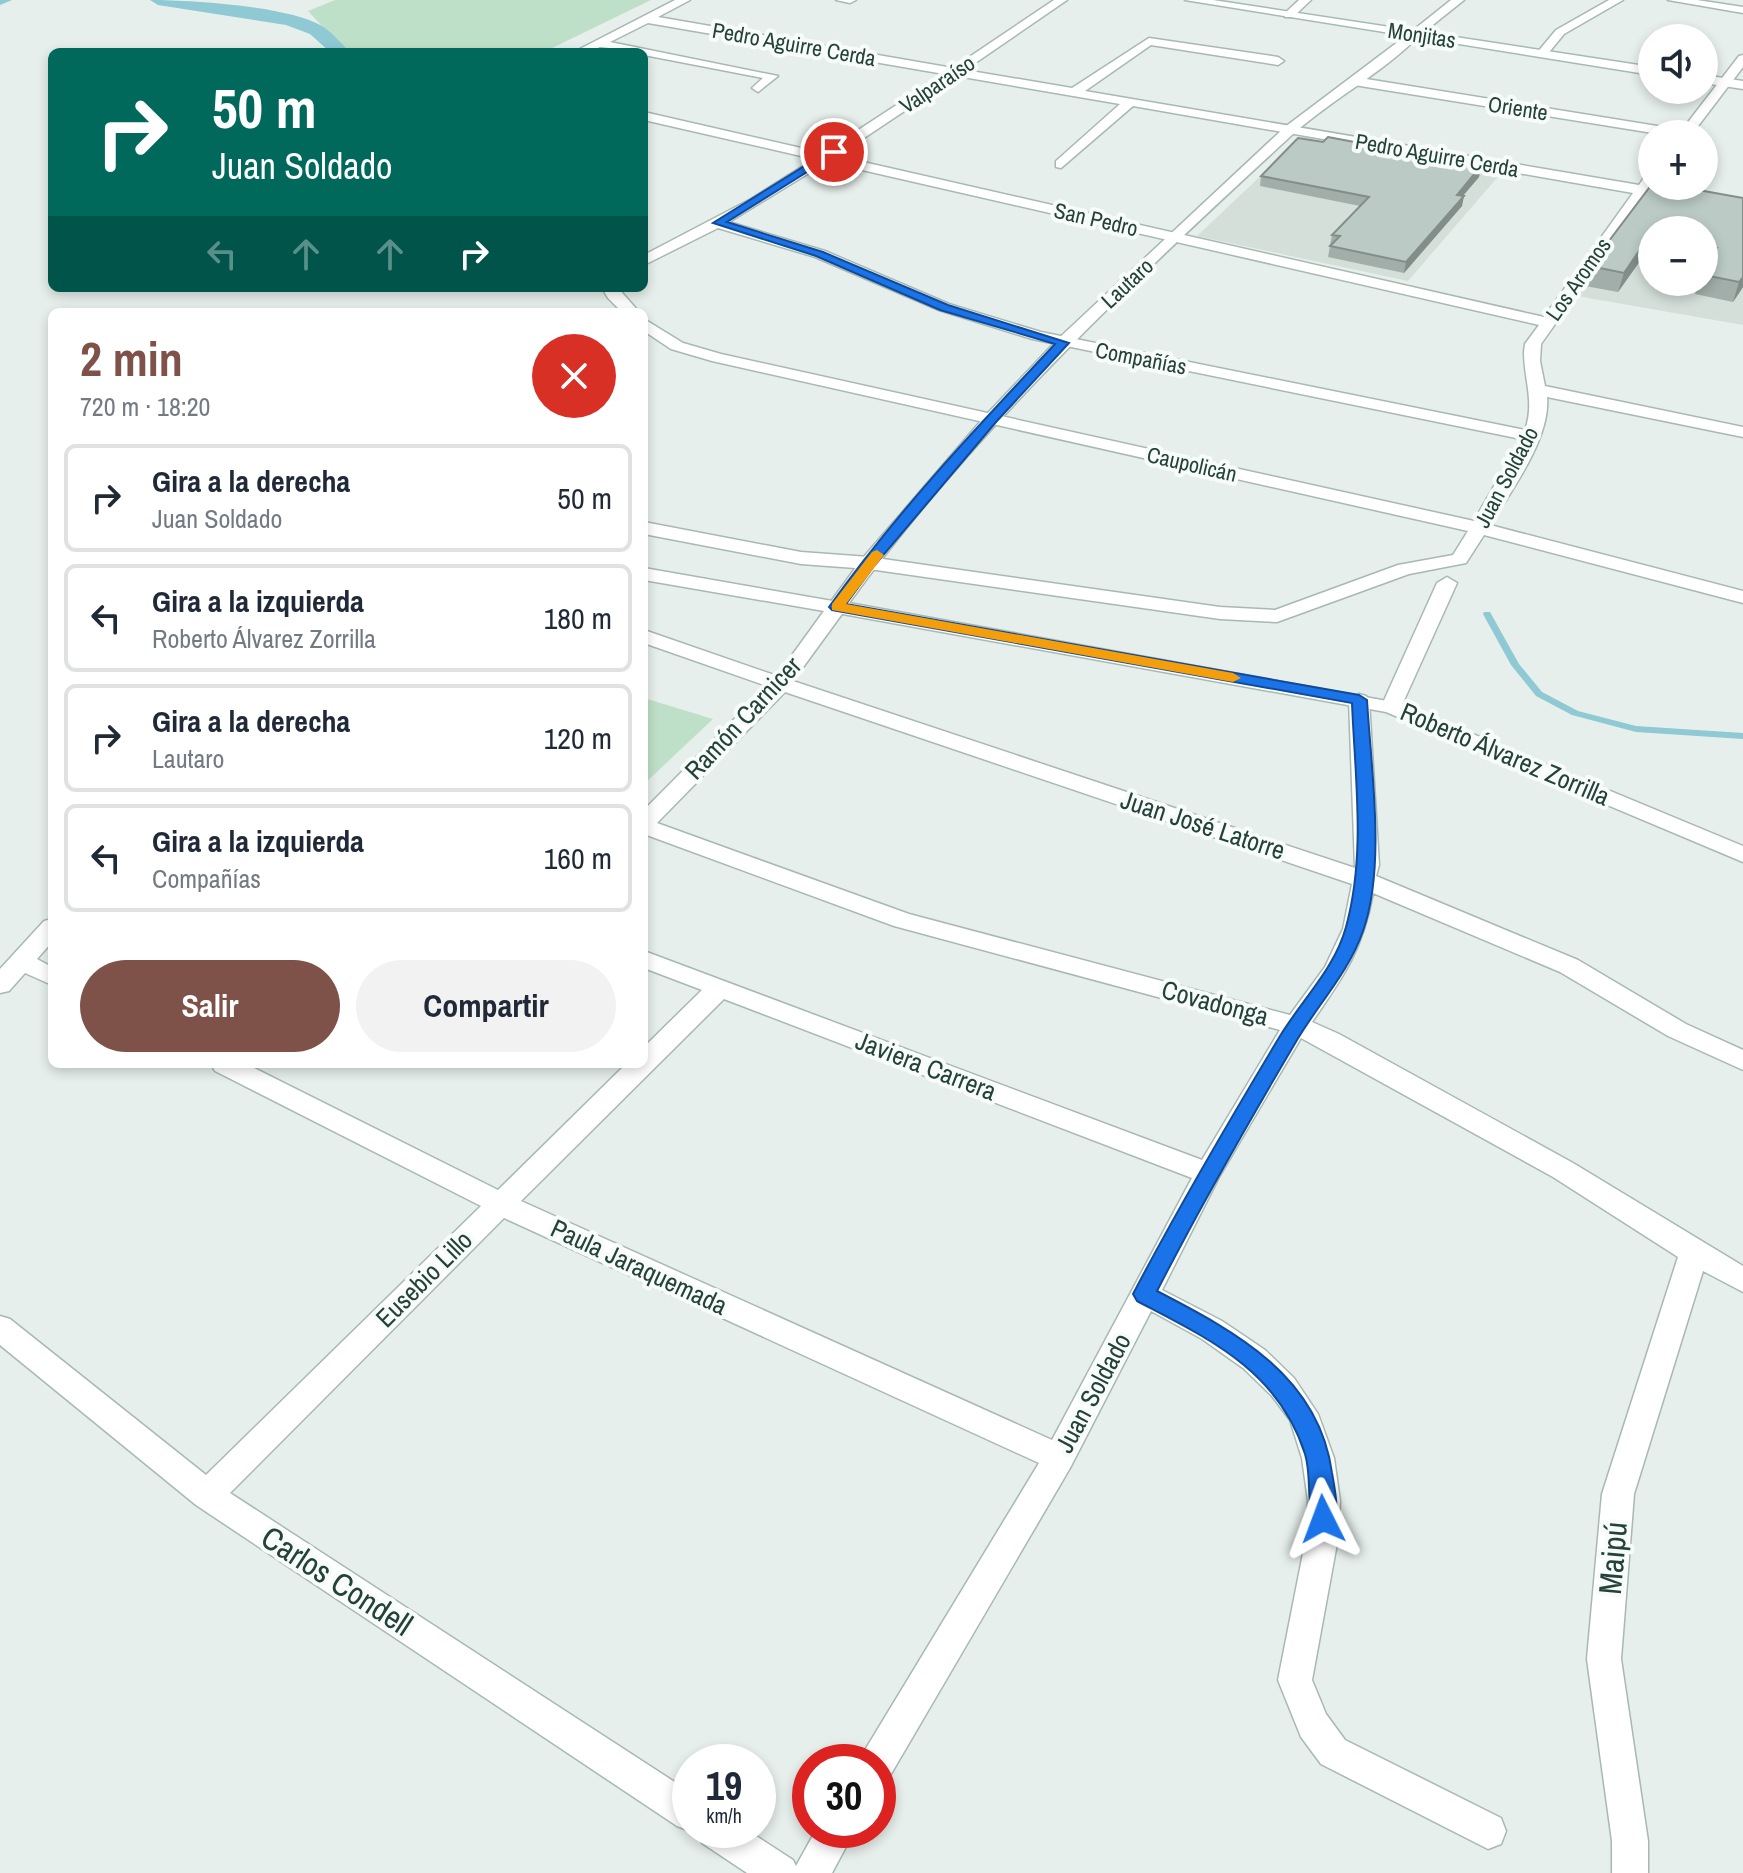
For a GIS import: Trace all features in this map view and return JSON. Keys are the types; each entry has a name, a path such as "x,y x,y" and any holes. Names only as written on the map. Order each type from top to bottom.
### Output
{"street":[{"path":"588,48 684,0"},
{"path":"842,0 850,0"},
{"name":"Valparaíso","path":"648,259 718,223 825,157 1061,0"},
{"name":"Monjitas","path":"1191,0 1638,69"},
{"path":"1289,15 1305,0"},
{"name":"Lautaro","path":"837,607 869,563 992,419 1063,343 1290,130 1458,0"},
{"path":"1542,54 1560,32 1617,0"},
{"path":"1674,0 1743,10"},
{"name":"Pedro Aguirre Cerda","path":"647,19 1638,189"},
{"path":"1075,92 1149,41 1278,61"},
{"path":"599,43 625,48"},
{"path":"648,52 772,76 758,88"},
{"path":"1695,120 1743,59"},
{"name":"Oriente","path":"1354,81 1638,127"},
{"path":"1718,81 1743,85"},
{"path":"1061,164 1130,102"},
{"name":"San Pedro","path":"648,117 1547,322"},
{"name":"Los Aromos","path":"1539,390 1530,355 1533,344 1638,194"},
{"name":"Compañías","path":"718,223 820,254 959,313 1063,343 1531,436"},
{"path":"612,292 626,308"},
{"name":"Caupolicán","path":"648,327 677,346 718,358 1480,528 1743,597"},
{"path":"1539,390 1743,432"},
{"name":"Juan Soldado","path":"869,563 1220,613 1277,616 1405,569 1459,559 1480,528 1531,436 1539,414 1539,390"},
{"path":"648,529 801,558 869,563"},
{"name":"Roberto Álvarez Zorrilla","path":"648,575 1391,707 1743,855"},
{"path":"1391,707 1447,583"},
{"name":"Ramón Carnicer","path":"648,821 781,684 837,607"},
{"name":"Juan José Latorre","path":"648,637 1365,881 1569,966 1677,1030 1743,1061"},
{"name":"Juan Soldado","path":"889,1744 1059,1458 1208,1173 1296,1025 1336,970 1355,929 1365,881 1359,700"},
{"name":"Covadonga","path":"648,826 902,920 1296,1025 1330,1040 1563,1170 1694,1253 1743,1280"},
{"path":"0,985 48,931"},
{"path":"21,961 48,975"},
{"name":"Javiera Carrera","path":"648,961 1208,1173"},
{"name":"Eusebio Lillo","path":"648,1058 720,988"},
{"name":"Paula Jaraquemada","path":"232,1068 501,1204 1059,1458"},
{"name":"Eusebio Lillo","path":"207,1495 638,1068"},
{"name":"Maipú","path":"1630,1873 1630,1841 1604,1659 1618,1494 1694,1253"},
{"path":"1144,1294 1212,1330 1254,1359 1283,1387 1303,1414 1318,1458 1324,1501 1322,1538 1295,1680 1313,1725 1333,1752 1488,1831"},
{"name":"Carlos Condell","path":"0,1328 207,1495 672,1801"},
{"path":"742,1848 780,1873"},
{"path":"811,1873 826,1848"}],"shaded area":[{"path":"1303,136 1502,172 1408,281 1197,236"},
{"path":"1649,200 1743,211 1743,325 1577,296"}],"green space":[{"path":"335,0 651,0 552,48 342,48 308,11"},
{"path":"648,699 713,719 648,780"}],"building":[{"path":"1328,137 1481,166 1457,195 1464,196 1406,262 1330,246 1340,236 1332,235 1369,197 1261,176 1298,138 1323,142"},
{"path":"1718,194 1743,198 1743,277 1739,282 1718,278 1718,216 1638,216 1638,253 1624,273 1590,266 1640,200 1718,200"}],"waterway":[{"path":"158,0 290,20 316,30 336,48"},
{"path":"1487,614 1515,665 1539,694 1575,713 1636,729 1743,736"}],"slow traffic":[{"path":"877,555 837,607 1233,678"}],"route":[{"path":"834,152 718,223 820,254 944,307 1063,343 992,419 869,563 837,607 1359,700 1367,865 1355,929 1336,970 1296,1025 1208,1173 1144,1294 1212,1330 1254,1359 1283,1387 1303,1414 1318,1458 1324,1501 1323,1519"}]}
